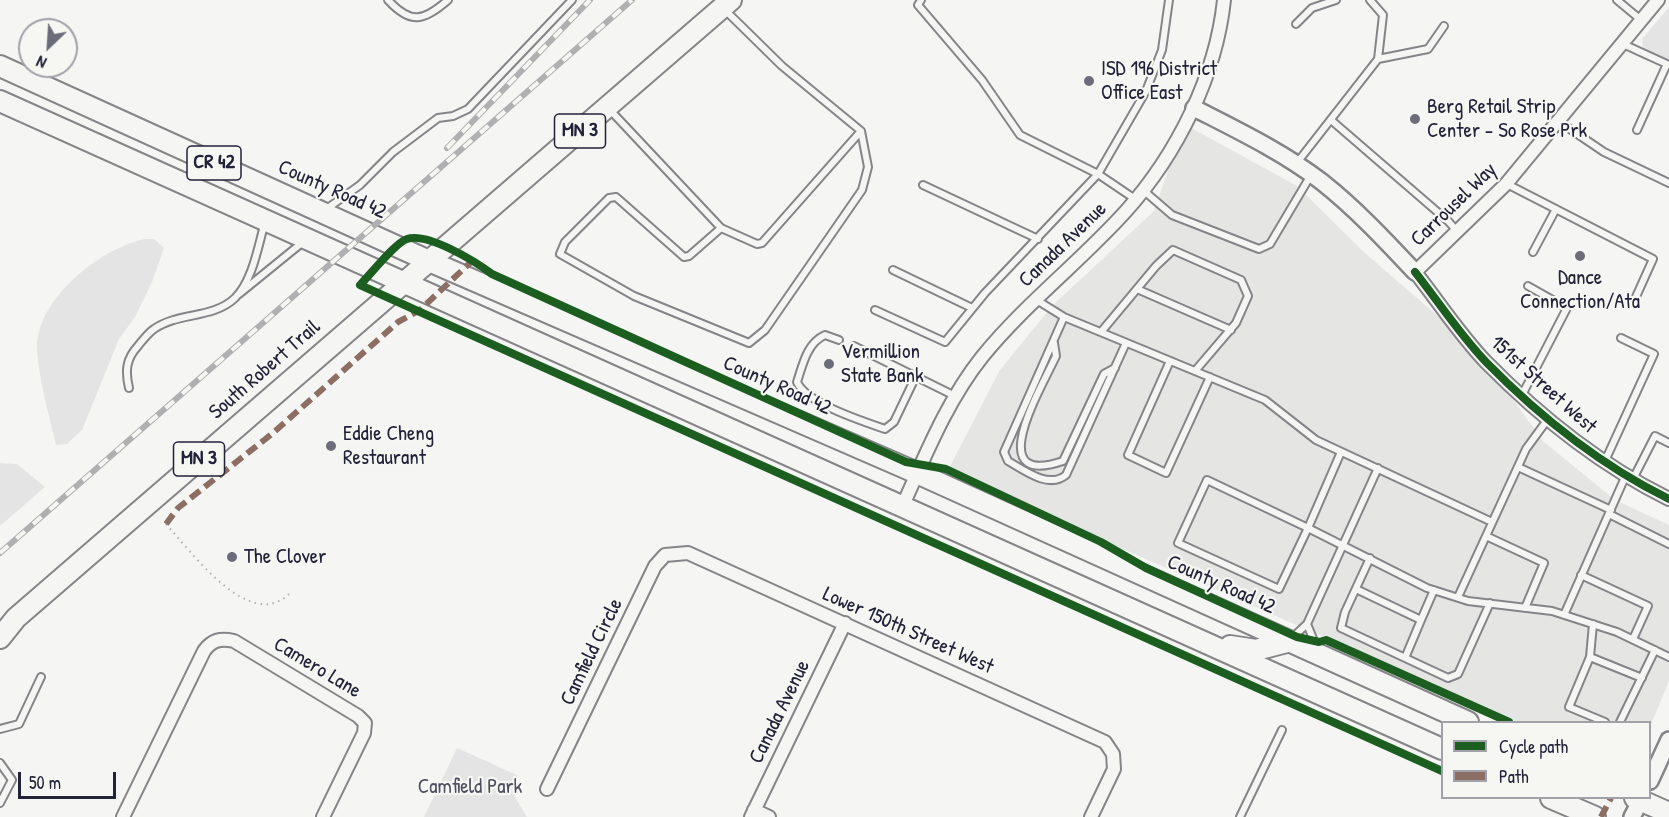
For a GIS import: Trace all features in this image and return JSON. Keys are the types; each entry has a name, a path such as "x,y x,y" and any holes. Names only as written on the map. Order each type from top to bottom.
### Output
{"main road":[{"name":"MN 3","path":"401,283 726,4"},
{"name":"County Road 42","path":"0,66 429,261 917,473 1464,721"},
{"name":"CR 42","path":"0,101 401,283 903,505 1441,747"},
{"name":"South Robert Trail","path":"0,638 25,610 401,283"},
{"path":"1015,556 1045,565 1238,649 1256,650 1287,642"},
{"path":"1553,799 1594,817"},
{"path":"1637,803 1669,813"}],"street":[{"name":"Canada Avenue","path":"903,505 945,413 981,359 1035,299 1126,211 1163,161 1194,108 1221,30 1224,0"},
{"name":"Carrousel Way","path":"1414,272 1506,184 1658,0"},
{"name":"151st Street West","path":"1194,108 1265,145 1311,175 1370,223 1414,272 1485,360 1548,420 1565,435 1669,499"},
{"name":"Lower 150th Street West","path":"688,553 1105,742 1113,754 1114,769 1091,817"},
{"name":"Camfield Circle","path":"547,789 655,566 665,555 688,553"},
{"name":"Canada Avenue","path":"753,814 845,623"},
{"name":"Camero Lane","path":"123,817 204,651 217,639 234,640 358,716 365,723 364,733 323,817"},
{"path":"1651,779 1669,740"},
{"path":"753,814 769,817"}],"lane":[{"path":"388,0 401,14 418,19 434,13 448,0"},
{"path":"322,212 360,185 393,152 438,118 468,109 572,0"},
{"path":"921,0 918,5 981,80 1020,135 1138,194 1173,215 1259,249 1270,244 1311,175"},
{"path":"875,310 945,342 972,308 1098,174 1146,91 1162,50 1169,0"},
{"path":"1296,24 1312,8 1336,0"},
{"path":"1295,165 1378,59 1383,15 1370,0"},
{"path":"1617,0 1642,20"},
{"path":"721,228 689,256 684,257 616,197 609,198 565,242 560,254 634,296 749,343 765,330 862,190 868,167 861,131 782,66 726,4"},
{"path":"1378,59 1428,49 1444,26"},
{"path":"1622,43 1668,65 1637,130"},
{"path":"608,107 721,228 757,244 762,243 861,131"},
{"path":"1331,120 1457,231"},
{"path":"1558,121 1604,152 1669,183"},
{"path":"1506,184 1653,259 1635,299"},
{"path":"923,185 1038,239"},
{"path":"1533,252 1556,210"},
{"path":"237,296 251,270 265,221"},
{"path":"129,388 126,370 128,359 155,328 174,320 222,307 306,239"},
{"path":"1101,332 1173,250 1241,280 1248,296 1231,330 1195,371"},
{"path":"893,270 972,308"},
{"path":"1522,395 1567,308 1528,286"},
{"path":"1137,289 1231,330"},
{"path":"1035,299 1064,317 1265,399 1316,440 1492,522"},
{"path":"1064,317 1004,452 1008,461 1026,472 1052,482 1057,482 1066,475 1126,343"},
{"path":"839,340 825,335 816,339 810,346 796,382 801,391 885,429 894,423 916,376"},
{"path":"1605,461 1654,354 1621,338"},
{"path":"1054,342 1056,356 1021,437 1022,457 1029,463 1048,466 1063,461 1104,374 1115,368"},
{"path":"854,346 956,397"},
{"path":"1170,361 1128,455 1166,473 1210,377"},
{"path":"1458,597 1526,450 1548,420"},
{"path":"1564,615 1610,512 1655,436 1669,443"},
{"path":"1341,452 1308,528 1279,589 1178,543 1207,480 1308,528 1344,546 1370,558 1434,590 1458,597 1564,615 1633,639 1669,657"},
{"path":"1518,467 1669,544"},
{"path":"1287,642 1307,624 1378,468"},
{"path":"1486,536 1544,563 1525,608"},
{"path":"1370,558 1345,612 1341,628 1448,678 1458,674 1490,603"},
{"path":"1581,575 1648,606 1633,639"},
{"path":"1356,589 1421,620"},
{"path":"1405,658 1434,590"},
{"path":"1307,624 1318,649 1336,663"},
{"path":"1593,624 1590,657 1569,707 1600,721"},
{"path":"1621,721 1655,650"},
{"path":"1590,657 1642,678"},
{"path":"0,729 19,724 41,677"},
{"path":"1240,817 1282,730"},
{"path":"0,763 12,780 0,803"}],"path":[{"path":"166,524 217,581 231,591 256,603 270,604 282,600 289,594"}],"shaded area":[{"path":"1184,124 1297,186 1365,253 1478,351 1543,441 1615,500 1669,525 1669,681 1651,725 1651,721 1516,721 947,472 1000,370 1052,306 1154,211"}],"green space":[{"path":"1669,7 1669,61 1643,48 1642,39"},
{"path":"154,239 164,248 152,282 135,317 119,339 82,430 67,444 56,445 38,362 39,331 58,295 73,279 109,253 127,244"},
{"path":"0,463 17,464 45,487 0,526"},
{"name":"Camfield Park","path":"457,748 517,775 515,797 527,817 424,817"}],"railway":[{"path":"447,148 590,0"},
{"path":"0,553 632,0"}],"marked path":[{"path":"166,524 178,508 273,433 398,322 420,310 473,260"},
{"path":"1601,817 1610,799"}],"cycle path":[{"path":"1441,771 360,285 402,241 416,238 438,244 463,255 492,274 906,462 946,469 1101,542 1146,568 1297,637 1319,642 1326,640 1507,721"},
{"path":"1415,272 1476,352 1549,421 1619,471 1669,499"}],"place":[{"name":"ISD 196 District Office East","path":"1089,81"},
{"name":"Berg Retail Strip Center - So Rose Prk","path":"1415,119"},
{"name":"Dance Connection/Ata","path":"1580,256"},
{"name":"Vermillion State Bank","path":"829,364"},
{"name":"Eddie Cheng Restaurant","path":"331,446"},
{"name":"The Clover","path":"232,557"}]}
